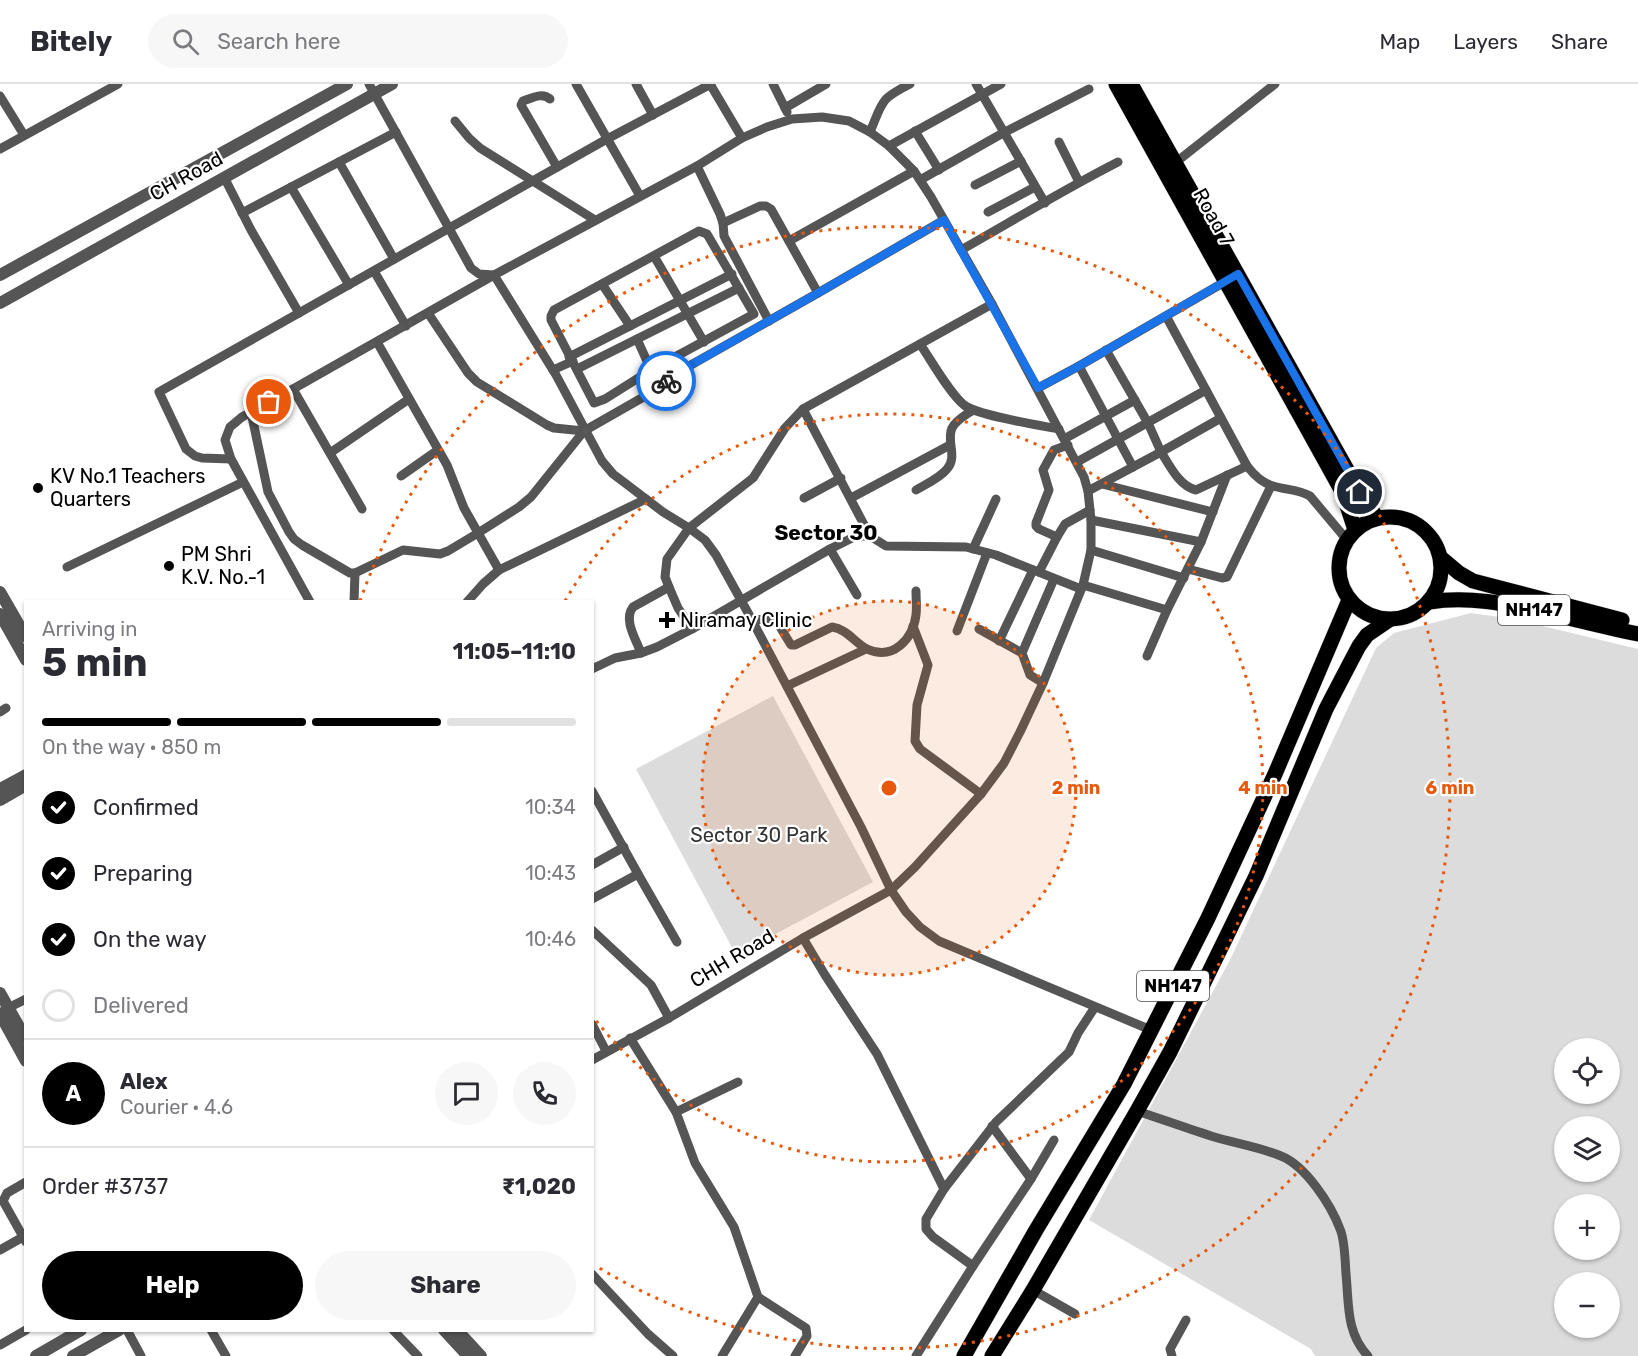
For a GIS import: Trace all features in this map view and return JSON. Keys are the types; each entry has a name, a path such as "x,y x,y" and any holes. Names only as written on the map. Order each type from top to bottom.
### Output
{"main road":[{"name":"Road 7","path":"1116,84 1377,518"},
{"name":"Road 7","path":"1131,84 1175,163 1343,493 1351,535"},
{"path":"1377,518 1365,523 1351,535 1340,556 1340,581 1349,600 1360,610 1389,620"},
{"name":"NH147","path":"1377,518 1405,519 1418,525 1430,535 1440,557 1473,581 1638,624"},
{"path":"1429,602 1441,579 1440,557"},
{"name":"NH147","path":"992,1356 1033,1290 1170,1052 1256,876 1326,709 1367,635 1389,620 1414,614 1429,602 1448,599 1469,599 1505,604 1638,634"},
{"name":"NH147","path":"964,1356 1036,1230 1124,1084 1208,918 1275,774 1349,600"}],"street":[{"path":"0,149 118,84"},
{"name":"CH Road","path":"0,275 347,84"},
{"name":"CH Road","path":"0,303 224,177 372,89 392,84"},
{"path":"576,84 640,196"},
{"path":"636,84 653,115"},
{"path":"309,600 231,459 202,458 186,449 159,392 607,139 710,84 742,138"},
{"path":"773,84 792,119"},
{"path":"785,108 826,84"},
{"path":"870,132 886,98 910,84"},
{"path":"976,84 1045,203"},
{"path":"889,146 1001,84"},
{"path":"1175,163 1274,84"},
{"path":"372,89 471,268 479,274 494,275 553,370 602,461 614,474 646,499 705,540 730,578 861,827 891,890 906,912 920,927 939,941 1151,1030"},
{"path":"920,180 1003,133 1089,89"},
{"path":"550,99 541,95 522,102 521,105 557,167"},
{"path":"0,96 24,135"},
{"name":"CHH Road","path":"231,459 225,440 230,427 242,417 494,275 697,166 742,138 767,127 792,119 822,117 849,121 870,132 889,146 920,180 992,304 1084,477 1091,515 1091,550 1082,587 1043,683 1004,763 981,794 915,867 891,890 594,1059"},
{"path":"454,122 480,148 595,220"},
{"path":"915,131 939,170"},
{"path":"242,213 396,132"},
{"path":"1059,142 1079,182"},
{"path":"975,185 1021,160"},
{"path":"339,162 394,259"},
{"path":"961,250 1118,162"},
{"path":"697,166 723,223 724,236 769,321"},
{"path":"789,241 914,171"},
{"path":"224,177 299,313"},
{"path":"291,188 349,285"},
{"path":"988,212 1035,188"},
{"path":"723,223 760,206 771,209 818,293"},
{"path":"251,412 268,492 294,539 350,573 355,573 403,550 440,554 478,533 531,497 585,431 647,395 675,374 944,220"},
{"path":"699,231 703,231 707,234 754,314 651,370 605,399 594,403 551,316 554,310 654,256 699,231"},
{"path":"654,256 704,342"},
{"path":"374,271 406,326"},
{"path":"573,362 680,300 745,276"},
{"path":"1038,388 1232,277"},
{"path":"553,370 637,339 688,314 735,281"},
{"path":"602,284 630,327"},
{"path":"692,628 678,608 665,577 667,559 689,528 753,478 785,428 803,409 992,304"},
{"path":"428,313 461,365 477,382 546,425 585,431"},
{"path":"1166,316 1247,466 1257,478 1271,486 1302,491 1310,495 1351,535"},
{"path":"637,339 651,370"},
{"path":"377,342 447,465 464,508 499,570"},
{"path":"920,344 956,397 964,405 973,410 1059,429"},
{"path":"1106,350 1148,423 1161,452 1181,482 1188,488 1196,490 1247,466"},
{"path":"1079,366 1133,467"},
{"path":"293,389 362,509"},
{"path":"1077,462 1206,390"},
{"path":"330,453 409,399"},
{"path":"1057,537 1036,526 1049,490 1043,472 1054,450 1135,400"},
{"path":"803,409 870,536 886,546 966,547 1054,579 1167,610"},
{"path":"916,490 947,469 952,458 951,429 958,420 973,410"},
{"path":"1088,491 1221,418"},
{"path":"851,498 950,446"},
{"path":"400,476 438,450"},
{"path":"1147,656 1201,542 1227,475"},
{"path":"804,498 841,478"},
{"path":"67,567 243,482"},
{"path":"1102,484 1214,512"},
{"path":"1091,550 1186,574 1222,578 1227,576 1271,486"},
{"path":"469,600 499,570 646,499"},
{"path":"973,549 996,499"},
{"path":"999,640 1036,571 1062,528 1069,521 1091,515 1201,542"},
{"path":"594,668 615,658 657,647 830,549 856,536 870,536"},
{"path":"830,549 857,595"},
{"path":"957,631 987,553"},
{"path":"354,600 355,573"},
{"path":"1022,653 1054,579"},
{"path":"641,653 628,619 629,612 633,607 669,587"},
{"path":"752,620 774,619 791,645 832,627 842,630 866,649 883,653 893,651 904,641 913,626 916,591"},
{"path":"0,592 24,634"},
{"path":"0,614 24,656"},
{"path":"913,626 928,665 918,698 915,741 920,749 981,794"},
{"path":"979,629 1022,653 1030,675 1043,683"},
{"path":"787,686 866,649"},
{"path":"0,789 24,776"},
{"path":"0,800 24,786"},
{"path":"594,794 677,942"},
{"path":"594,864 624,847"},
{"path":"594,898 638,874"},
{"path":"594,932 651,985 669,1018"},
{"path":"803,938 877,1054 944,1189"},
{"path":"0,993 3,1012 24,1057"},
{"path":"3,1012 24,1000"},
{"path":"973,1266 933,1237 926,1229 926,1219 944,1189 992,1126 1069,1052 1095,1006"},
{"path":"3,1012 24,1037"},
{"path":"594,1028 606,1051"},
{"path":"630,1038 676,1112 695,1164 734,1227 758,1297 807,1328 807,1336 795,1356"},
{"path":"676,1112 738,1082"},
{"path":"1137,1111 1211,1136 1280,1155 1310,1178 1341,1231 1349,1318 1353,1334 1361,1349 1368,1356"},
{"path":"992,1126 1030,1179"},
{"path":"916,1356 1054,1140"},
{"path":"0,1250 24,1240 3,1201 7,1193 24,1183"},
{"path":"594,1276 648,1334 673,1356"},
{"path":"1033,1290 1075,1314"},
{"path":"722,1356 758,1297"},
{"path":"1172,1356 1170,1349 1186,1320"},
{"path":"0,1346 24,1331"},
{"path":"36,1356 78,1332"},
{"path":"73,1356 115,1332"},
{"path":"128,1332 141,1356"},
{"path":"212,1332 226,1356"},
{"path":"395,1332 416,1355"},
{"path":"446,1332 468,1356"},
{"path":"460,1332 481,1356"}],"green space":[{"path":"1471,613 1514,619 1638,649 1638,1356 1315,1356 1311,1349 1089,1220 1230,960 1376,648 1394,633"},
{"name":"Sector 30 Park","path":"773,696 873,882 736,955 636,769"}],"way so far":[{"path":"269,402 428,313 461,365 477,382 554,428 585,431 647,395 666,381"}],"place":[{"name":"KV No.1 Teachers Quarters","path":"38,488"},
{"name":"PM Shri K.V. No.-1","path":"169,566"},
{"name":"Niramay Clinic","path":"667,620"}],"district":[{"name":"Sector 30","path":"826,533"}],"route":[{"path":"666,381 944,220 1038,388 1238,274 1360,492"}]}
